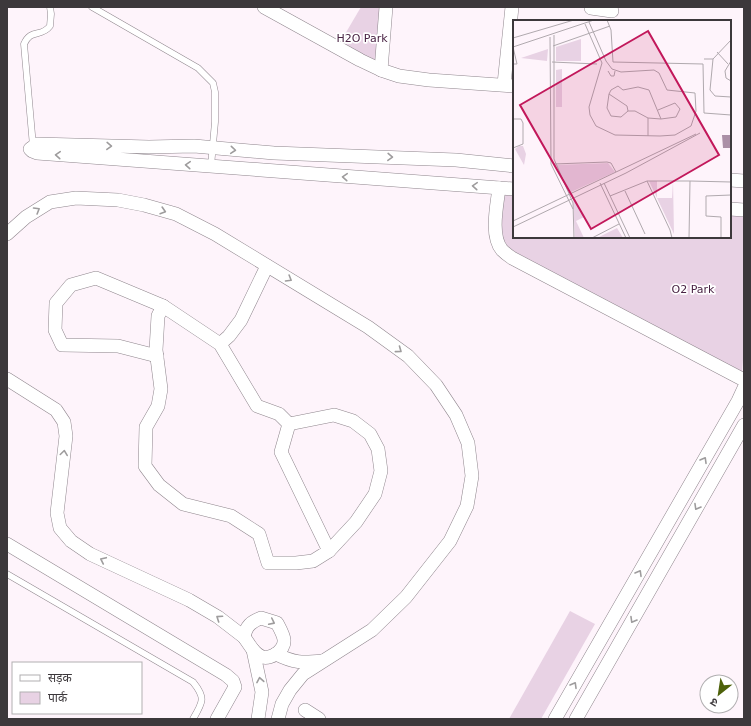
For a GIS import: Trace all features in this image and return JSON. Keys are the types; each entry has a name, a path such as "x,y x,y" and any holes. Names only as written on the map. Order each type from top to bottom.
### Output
{"street":[{"path":"264,7 381,70 399,76 429,80 509,85 512,7"},
{"path":"381,70 386,7"},
{"path":"590,12 612,13"},
{"path":"513,166 456,160 274,153 194,146 149,147 36,144 30,149 37,154 513,189"},
{"path":"731,180 744,181"},
{"path":"499,188 495,229 502,250 512,258 744,380"},
{"path":"7,234 26,217 50,202 76,198 118,200 144,205 176,214 214,234 368,327 408,356 436,384 456,415 468,443 472,476 467,506 450,541 406,597 372,630 303,674 290,690 282,704 278,719"},
{"path":"731,209 744,210"},
{"path":"220,344 229,336 241,320 266,266"},
{"path":"157,356 118,346 62,345 55,330 56,303 71,285 96,278 164,306 220,344 257,406 279,414 289,424"},
{"path":"164,306 158,316 156,350 161,389 158,406 146,427 145,466 159,485 183,504 231,516 259,534 268,563 296,563 313,561 329,551 356,522 375,494 381,471 378,448 370,434 353,420 334,415 289,424"},
{"path":"7,379 56,410 64,422 66,436 58,513 60,528 71,541 90,554 195,604 218,617 244,636 253,650 260,657 269,658 283,647 284,637 277,624 260,618 252,622 246,630 244,636"},
{"path":"555,719 738,401 744,388"},
{"path":"289,424 281,452 329,551"},
{"path":"576,719 744,425"},
{"path":"7,544 226,674 233,681 234,687 218,719"},
{"path":"253,650 262,692 258,719"},
{"path":"276,654 291,661 309,663 324,661"},
{"path":"305,710 319,719"}],"lane":[{"path":"32,146 24,44 29,36 35,33 43,32 50,26 50,7"},
{"path":"92,7 198,68 213,83 215,122 211,166"},
{"path":"7,574 193,682 201,691 202,702 193,719"}],"green space":[{"name":"H2O Park","path":"361,7 382,7 377,65 338,46"},
{"name":"O2 Park","path":"503,193 513,194 513,238 731,238 731,214 744,216 744,345 742,374 507,248 501,233"},
{"path":"570,611 595,624 541,719 509,719"}]}
